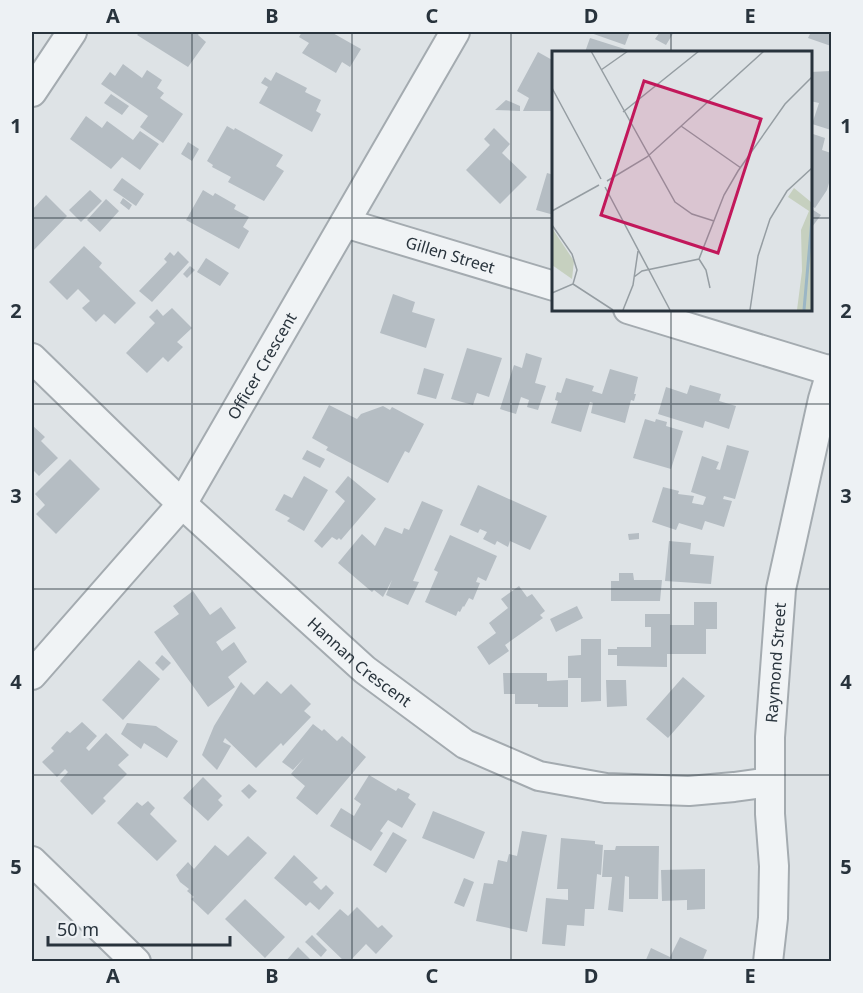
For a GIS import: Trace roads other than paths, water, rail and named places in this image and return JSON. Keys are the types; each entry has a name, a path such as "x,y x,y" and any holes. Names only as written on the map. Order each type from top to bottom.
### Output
{"street":[{"path":"32,92 72,32"},
{"name":"Officer Crescent","path":"32,675 182,504 455,32"},
{"name":"Gillen Street","path":"345,223 552,285"},
{"path":"631,310 831,370"},
{"name":"Hannan Crescent","path":"32,358 182,504 365,670 465,744 539,776 606,788 688,791 770,782"},
{"name":"Raymond Street","path":"768,962 773,918 774,866 770,737 781,589 822,399 831,370"},
{"path":"32,861 136,962"}]}
